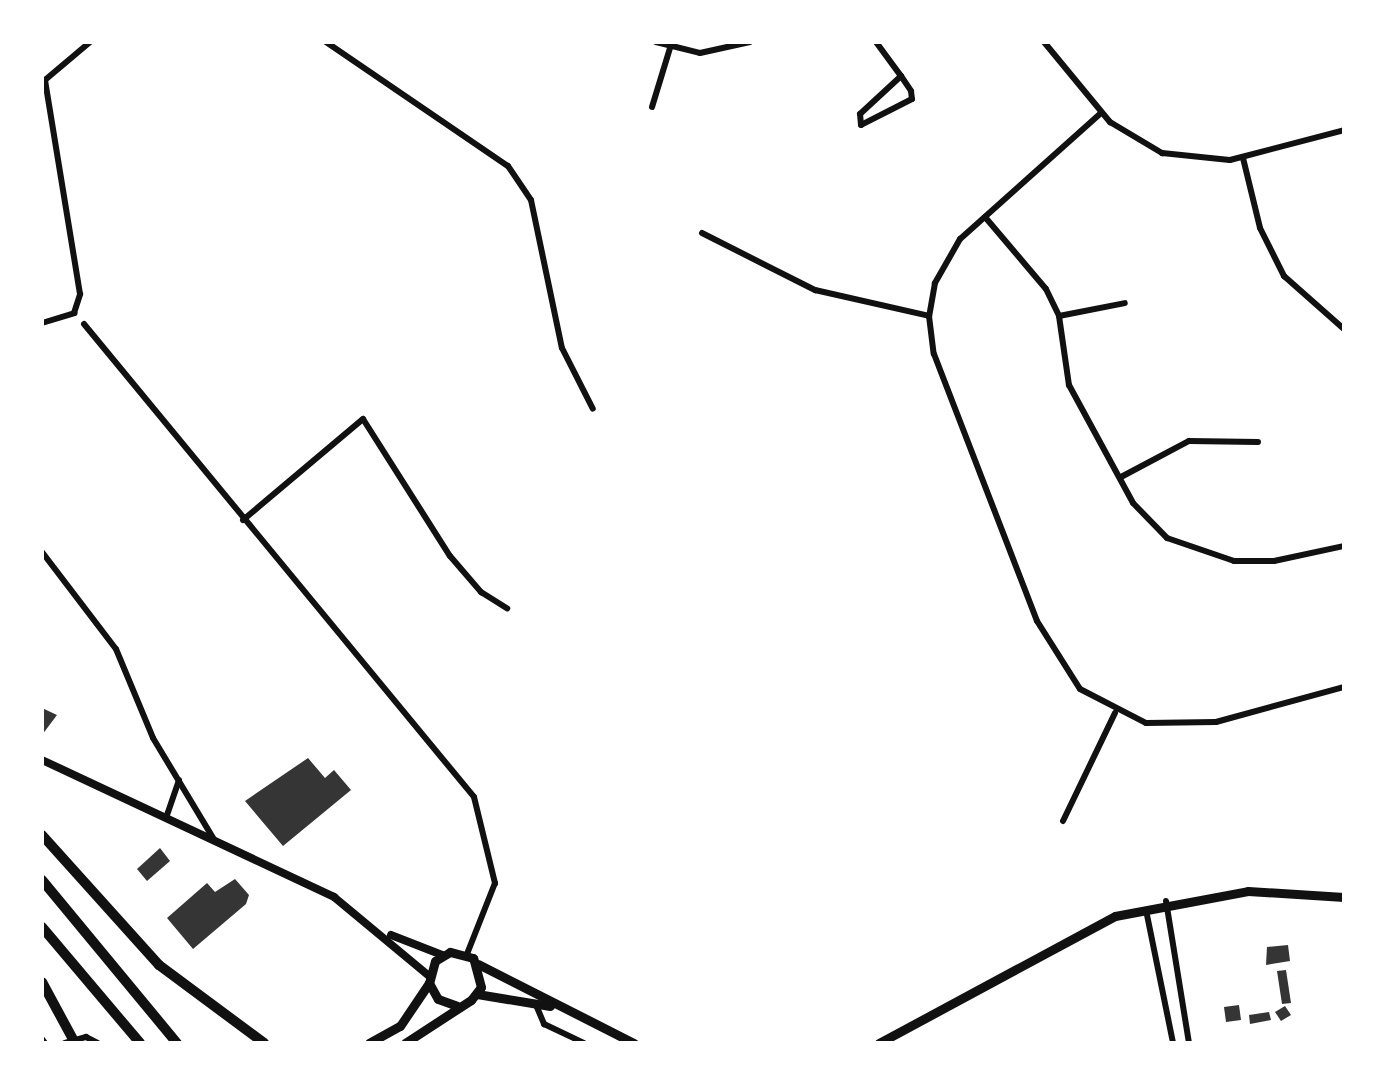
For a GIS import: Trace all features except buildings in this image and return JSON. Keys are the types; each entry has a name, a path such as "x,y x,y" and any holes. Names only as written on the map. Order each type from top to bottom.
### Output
{"highway":[{"path":"42,835 159,965 257,1042"},
{"path":"42,880 177,1043"},
{"path":"42,927 140,1043"},
{"path":"42,982 71,1042"}],"main road":[{"path":"42,760 334,897 379,928 429,979 438,999 457,1006"},
{"path":"879,1043 1081,932 1145,907 1166,901 1248,891 1344,897"},
{"path":"379,928 442,955 467,954 478,964 557,1007 634,1043"},
{"path":"369,1043 400,1026 442,955"},
{"path":"477,994 478,964"},
{"path":"405,1043 477,994 557,1007"}],"street":[{"path":"42,323 74,313 80,287 45,86 55,66 90,42"},
{"path":"326,42 508,166 531,200 562,348 593,409"},
{"path":"656,42 670,48 716,52 750,42"},
{"path":"876,42 901,76 910,103 861,125 860,114 901,76"},
{"path":"1044,42 1101,113 1162,153 1243,158 1344,130"},
{"path":"652,107 670,48"},
{"path":"1101,113 985,217 946,260 929,316 934,354 1052,654 1080,689 1115,713 1190,725 1344,687"},
{"path":"1243,158 1260,228 1284,276 1344,329"},
{"path":"985,217 1046,289 1059,316 1069,385 1133,503 1167,538 1201,554 1274,561 1344,546"},
{"path":"702,233 815,290 929,316"},
{"path":"1059,316 1125,303"},
{"path":"84,324 479,806 495,883 467,954"},
{"path":"243,520 363,419 450,556 481,592 507,608"},
{"path":"1121,477 1189,441 1258,442"},
{"path":"42,552 116,649 179,780 215,841"},
{"path":"1063,821 1115,713"},
{"path":"166,818 179,780"},
{"path":"1166,901 1189,1043"},
{"path":"1145,907 1173,1043"},
{"path":"536,1005 544,1024 584,1043"},
{"path":"71,1042 98,1043"}]}
